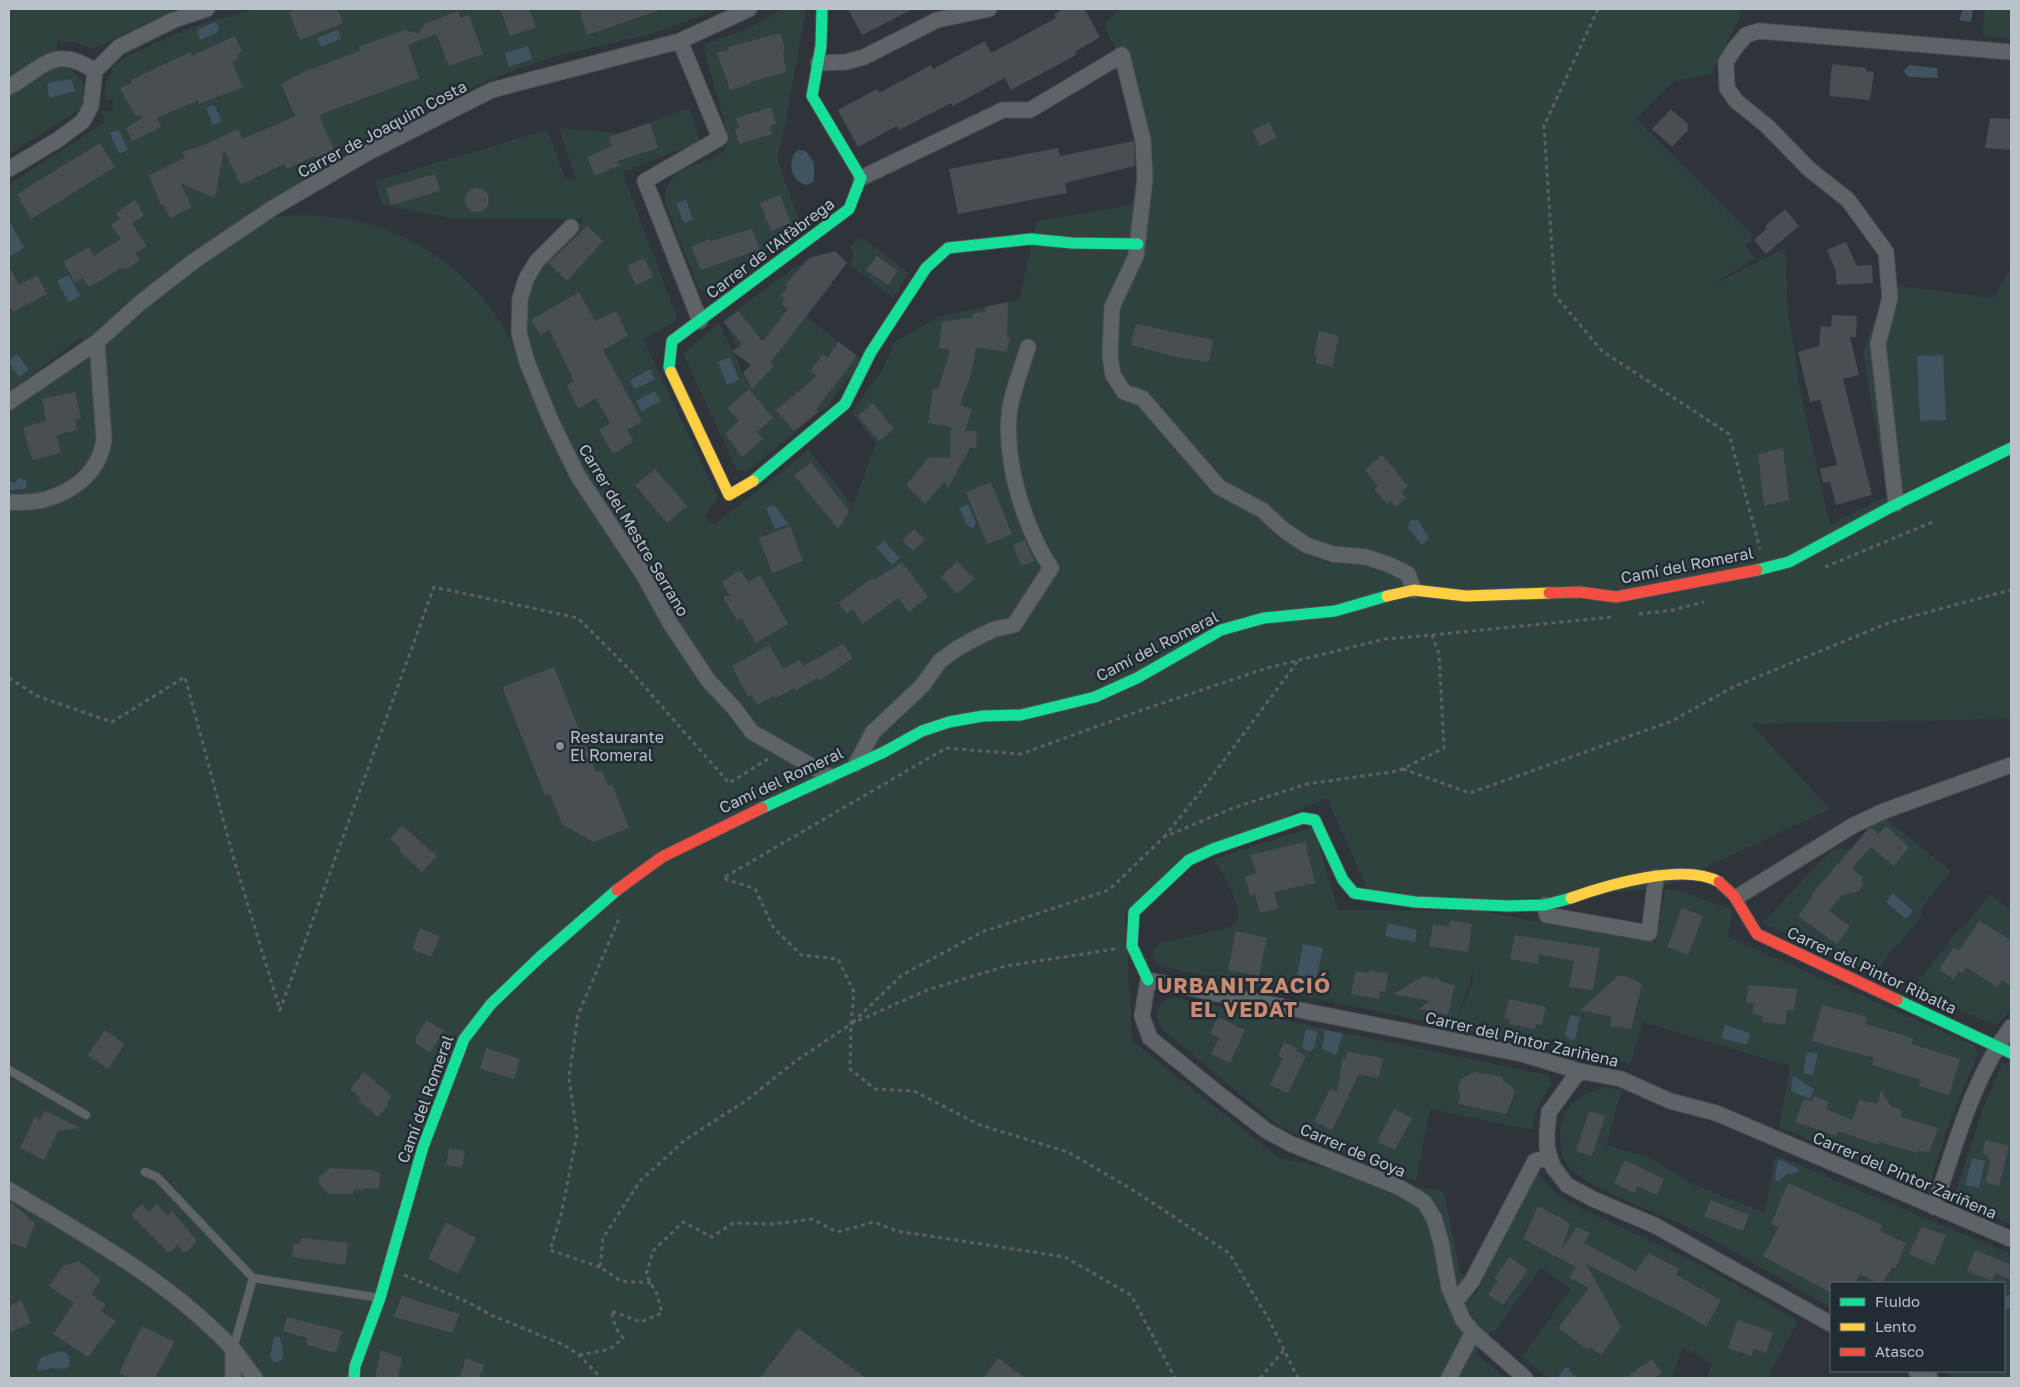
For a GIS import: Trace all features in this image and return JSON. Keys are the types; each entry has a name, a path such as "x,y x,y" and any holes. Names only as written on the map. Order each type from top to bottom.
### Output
{"street":[{"path":"9,169 59,139 83,121 91,106 95,71 119,47 174,20 207,9"},
{"name":"Carrer de Joaquim Costa","path":"9,402 97,342 140,303 194,261 272,209 368,152 492,90 680,41 750,9"},
{"path":"822,9 818,63 812,96 861,178 1003,110 1030,110 1122,55 1143,140 1145,178 1136,256 1112,307 1113,375 1124,392 1142,398 1219,487 1262,510 1284,530 1306,545 1333,554 1366,558 1390,565 1408,574 1414,590"},
{"path":"818,63 846,62 864,57 936,20 989,9"},
{"path":"1896,504 1878,344 1890,298 1886,252 1848,200 1809,169 1767,126 1736,101 1727,88 1726,62 1734,48 1746,36 1759,31 2011,52"},
{"path":"680,41 720,138 645,181 700,321"},
{"path":"9,87 46,63 59,57 80,61 95,71"},
{"name":"Carrer de l'Alfàbrega","path":"861,178 849,209 672,341 670,367 729,495 756,479 845,404 871,352 926,268 948,248 1031,239 1072,243 1138,244"},
{"name":"Carrer del Mestre Serrano","path":"571,227 537,261 526,279 520,299 519,333 527,362 551,421 578,476 643,574 670,623 708,680 752,732 782,751 829,776"},
{"path":"9,502 31,502 73,488 97,464 102,453 104,440 97,342"},
{"path":"856,764 873,732 922,686 940,661 976,638 995,629 1014,625 1051,568 1039,550 1016,482 1010,454 1009,415 1028,347"},
{"name":"Camí del Romeral","path":"342,1378 354,1372 380,1298 423,1147 464,1039 491,1004 618,889 662,857 699,837 922,731 949,722 983,716 1021,715 1095,697 1137,678 1221,630 1264,618 1335,611 1368,600 1414,590 1466,596 1579,592 1616,596 1735,575 1789,562 1896,504 2011,448"},
{"path":"1148,980 1132,946 1134,912 1188,860 1213,849 1303,818 1316,820 1344,880 1353,892 1369,898 1545,905 1618,884 1675,874 1709,876 1726,886 1737,897 1854,825 1884,811 2009,770"},
{"path":"1545,905 1547,915 1649,932 1656,877"},
{"name":"Carrer del Pintor Ribalta","path":"1737,897 1747,922 1757,934 2011,1053"},
{"name":"Carrer del Pintor Zariñena","path":"1148,980 1522,1054 1579,1071 1621,1078 1670,1101 1716,1113 2011,1240"},
{"name":"Carrer de Goya","path":"1148,980 1142,1016 1150,1038 1219,1094 1267,1131 1291,1144 1399,1187 1424,1202 1434,1218 1441,1242 1449,1288 1463,1320 1473,1332 1525,1378"},
{"path":"1934,1207 1964,1120 1997,1046 2011,1027"},
{"path":"1579,1071 1549,1112 1547,1132 1550,1157 1553,1167 1567,1185 1593,1199 1654,1225 1830,1323"},
{"path":"1455,1302 1472,1281 1535,1161 1550,1157"},
{"path":"9,1190 104,1247 198,1315 233,1349 255,1378"},
{"path":"1448,1378 1473,1332"},
{"path":"233,1349 234,1378"},
{"path":"1918,1372 1930,1378"}],"lane":[{"path":"9,1070 86,1115"},
{"path":"145,1172 157,1177 252,1278 380,1298"},
{"path":"233,1349 252,1278"}],"path":[{"path":"1598,9 1544,126 1555,295 1602,351 1729,434 1759,549 1789,562"},
{"path":"9,678 37,696 112,722 185,677 233,856 280,1010 434,587 578,618 631,671 729,783 782,751"},
{"path":"1403,768 1470,793 1672,721 1734,687 1891,622 2011,590"},
{"path":"1164,837 1233,808 1307,784 1403,768 1444,748 1439,654 1432,635 1385,639 1267,668 1142,710 1021,754 946,748 723,878 755,889 773,927 801,955 838,959 854,992 850,1069 876,1089 914,1092 980,1125 1068,1152 1133,1190 1229,1252 1269,1320 1298,1378"},
{"path":"851,1024 902,975 982,932 1109,890 1164,837 1198,796 1298,661"},
{"path":"618,889 618,920 578,1015 569,1077 577,1135 562,1215 550,1250 600,1267 622,1282 651,1283"},
{"path":"600,1267 603,1238 640,1181 685,1140 747,1100 797,1060 851,1024 927,990 1006,966 1132,946"},
{"path":"579,1355 610,1350 623,1338 616,1328 611,1311 641,1322 662,1313 657,1294 646,1275 653,1251 683,1222 712,1237 733,1223 774,1224 812,1219 837,1232 874,1222 897,1231 1065,1258 1131,1295 1175,1378"},
{"path":"388,1265 404,1275 468,1302 491,1315 564,1345 579,1355 601,1378"},
{"path":"1260,1378 1284,1350"}],"green space":[{"path":"9,9 177,9 92,49 75,42 61,42 58,38 55,67 70,69 83,81 85,96 83,103 79,110 9,154"},
{"path":"254,9 721,9 648,35 552,57 499,76 443,100 396,122 341,154 311,177 248,213 268,216 307,215 347,219 385,229 403,237 455,270 483,298 493,311 519,355 532,346 528,331 527,315 535,279 575,235 583,219 455,219 382,205 375,181 547,130 565,178 577,181 559,128 619,133 690,108 700,142 622,172 677,317 675,322 643,339 718,497 704,517 714,525 809,450 853,506 876,443 851,413 883,369 895,342 940,316 1019,300 1037,221 1132,205 1139,165 1116,51 1104,24 1121,9 1738,9 1742,13 1711,74 1675,81 1636,119 1751,233 1752,240 1745,246 1755,258 1709,287 1785,248 1788,312 1798,381 1830,525 1887,496 1863,352 1878,310 1884,284 1993,298 2011,268 2011,719 1751,724 1830,809 1659,889 1462,903 1369,893 1327,798 1189,860 1125,910 1132,1041 1279,1158 1444,1192 1460,1272 1475,1296 1533,1176 1538,1174 1557,1194 1570,1203 1701,1265 1798,1321 1769,1374 1771,1378 1707,1378 1712,1363 1683,1347 1672,1376 1675,1378 1548,1378 1522,1357 1571,1289 1541,1268 1493,1334 1490,1331 1476,1354 1505,1378 9,1378 9,411 88,353 81,337 9,393 9,184 104,123 102,110 112,112 114,101 105,99 105,85 113,68 123,58 192,27"},
{"path":"783,9 806,9 784,132 777,158 802,228 707,293 699,289 665,203 667,187 674,177 683,170 717,156 725,149 729,138 704,49 706,44 747,29"},
{"path":"1985,9 2011,9 2011,39 1982,36"},
{"path":"862,237 909,273 893,298 849,264 854,257 850,246"},
{"path":"798,265 806,267 832,285 807,317 862,360 827,406 746,472 737,470 683,354 719,323 748,383 779,350 757,333 737,348 723,320"},
{"path":"1882,816 1951,871 1920,910 1923,914 1896,948 1894,947 1875,974 1762,923 1833,849 1850,849"},
{"path":"1310,828 1315,832 1338,910 1479,911 1656,942 1665,890 1679,890 1732,910 1728,937 1973,1045 1977,1051 1977,1056 1949,1123 1928,1189 1779,1127 1790,1066 1643,1022 1630,1064 1163,967 1156,963 1153,957 1153,951 1160,943 1227,928 1234,924 1238,917 1234,896 1214,859","holes":["1474,968 1472,985 1458,1018"]},
{"path":"1990,894 2011,910 2011,1009 1998,1024 1992,1024 1912,990 1956,932 1965,926"},
{"path":"1169,998 1177,998 1548,1075 1552,1083 1536,1110 1532,1130 1430,1109 1416,1181 1296,1134 1277,1124 1163,1030 1158,1021 1157,1012 1164,1001"},
{"path":"2011,1063 2011,1224 1953,1200 1983,1108 2002,1064"},
{"path":"1605,1087 1622,1090 1606,1145 1649,1157 1690,1183 1765,1213 1775,1155 2011,1254 2011,1378 1955,1378 1944,1372 2005,1372 2005,1282 1830,1282 1830,1307 1692,1229 1611,1194 1581,1177 1570,1168 1564,1158 1561,1150 1561,1124 1569,1107 1584,1095"}],"water":[{"path":"1963,9 1973,9 1971,22 1959,20"},
{"path":"216,22 219,28 217,33 200,40 197,30"},
{"path":"338,30 341,39 321,47 317,38"},
{"path":"528,46 532,59 509,67 505,53"},
{"path":"1910,65 1937,68 1938,78 1909,77 1903,71"},
{"path":"71,79 75,91 49,98 47,83"},
{"path":"214,105 222,121 213,125 206,108"},
{"path":"119,130 128,150 119,154 110,133"},
{"path":"799,150 806,151 814,163 814,181 808,185 798,181 793,174 792,159"},
{"path":"686,200 693,220 684,223 676,203"},
{"path":"11,224 24,248 10,256 9,225"},
{"path":"69,275 80,296 69,302 57,281"},
{"path":"17,354 29,370 19,377 9,363 9,360"},
{"path":"1943,355 1946,420 1920,421 1917,356"},
{"path":"730,357 739,380 727,385 718,362"},
{"path":"650,369 655,379 635,389 630,380"},
{"path":"655,391 661,401 641,411 636,401"},
{"path":"19,478 26,480 27,487 9,490 9,481 15,483"},
{"path":"968,504 976,523 973,529 968,526 959,508"},
{"path":"774,505 789,524 775,529 766,508"},
{"path":"1418,520 1429,539 1422,545 1408,528 1410,521"},
{"path":"884,541 900,558 892,565 876,547"},
{"path":"1893,893 1913,911 1906,919 1886,902"},
{"path":"1388,923 1417,930 1415,942 1385,936"},
{"path":"1303,944 1323,948 1316,979 1297,975"},
{"path":"1570,1015 1580,1017 1576,1037 1572,1041 1565,1036"},
{"path":"1725,1025 1750,1033 1747,1045 1721,1038"},
{"path":"1306,1029 1318,1031 1314,1049 1309,1052 1302,1048"},
{"path":"1325,1030 1343,1034 1336,1055 1322,1049"},
{"path":"1807,1052 1818,1054 1813,1075 1803,1073"},
{"path":"1793,1076 1814,1089 1810,1099 1791,1091"},
{"path":"1972,1158 1985,1161 1979,1188 1965,1185"},
{"path":"1778,1159 1797,1168 1799,1172 1787,1174 1777,1182 1775,1179"},
{"path":"2010,1294 2011,1307 2005,1311 2005,1297"},
{"path":"274,1337 280,1337 284,1357 279,1362 274,1362 270,1356"},
{"path":"62,1351 68,1354 70,1365 65,1369 52,1368 39,1371 37,1367 41,1357"},
{"path":"1569,1367 1570,1372 1578,1378 1557,1378 1565,1368"}],"building":[{"path":"297,9 338,9 343,23 300,40 289,12"},
{"path":"500,9 529,9 536,27 510,36"},
{"path":"579,9 657,9 657,11 587,35"},
{"path":"848,9 913,9 862,35"},
{"path":"1064,9 1085,9 1100,37 1075,52 1076,55 1011,90 1005,78 953,106 951,103 899,130 897,126 858,147 838,110 877,89 879,93 931,65 933,69 985,41 991,53 1056,18 1054,14"},
{"path":"458,11 461,18 469,15 483,54 449,66 436,34 408,45 419,78 319,115 334,150 316,158 315,156 287,169 284,164 241,185 224,150 215,198 180,183 192,207 170,218 163,204 161,205 149,175 185,158 182,152 206,144 238,129 243,139 295,116 281,84 301,73 360,51 359,46 405,30 419,34 424,24"},
{"path":"781,33 785,51 783,52 786,72 730,90 717,53 729,50 728,47"},
{"path":"235,36 242,52 237,55 239,59 232,62 243,87 199,104 198,100 157,118 161,127 132,141 126,128 144,117 135,115 120,88 132,83 131,80 190,52 192,56"},
{"path":"1832,64 1866,68 1866,71 1874,72 1870,100 1829,96"},
{"path":"771,107 776,124 770,126 772,134 739,144 735,129 739,128 736,118"},
{"path":"1671,109 1689,125 1687,127 1689,129 1672,147 1652,129"},
{"path":"1990,118 2011,119 2011,150 1985,148"},
{"path":"1269,122 1277,137 1260,146 1252,131"},
{"path":"650,123 658,148 617,161 619,165 595,176 587,157 612,146 609,137"},
{"path":"1134,141 1135,166 1065,183 1067,193 958,214 949,169 1058,148 1060,156"},
{"path":"100,143 115,167 31,219 17,194"},
{"path":"435,174 440,191 391,205 386,188"},
{"path":"477,188 486,191 489,200 486,209 477,212 468,209 465,200 468,191"},
{"path":"780,195 791,223 771,231 760,203"},
{"path":"135,200 144,216 132,223 147,246 135,253 140,260 125,270 123,267 89,287 83,278 75,282 63,262 89,247 94,256 121,239 111,225 120,219 116,213"},
{"path":"1785,209 1799,226 1766,254 1754,240 1767,228 1765,226"},
{"path":"587,226 603,241 567,281 548,263"},
{"path":"752,229 760,249 701,270 691,247 709,239 711,241"},
{"path":"1846,242 1857,266 1872,265 1873,283 1837,285 1835,269 1827,250"},
{"path":"835,251 847,263 770,363 774,366 752,389 743,372 751,365 732,351 742,344 724,322 738,311 763,341 788,309 781,304 785,299 781,295 788,287 785,285 809,258"},
{"path":"877,256 898,271 888,285 866,270"},
{"path":"644,258 653,277 636,285 627,266"},
{"path":"9,266 19,285 37,275 47,294 13,312 9,304"},
{"path":"579,292 595,321 616,311 628,336 603,350 642,421 627,430 634,441 613,454 599,430 610,423 596,398 578,409 567,385 574,381 549,329 540,335 531,320"},
{"path":"1008,302 1007,337 1010,338 1006,352 976,347 972,371 960,405 972,409 965,431 977,431 976,448 970,448 948,488 944,482 925,504 906,485 929,457 950,458 951,427 928,423 933,389 938,390 950,350 939,348 942,322 974,317 973,314 985,311 985,307"},
{"path":"1832,315 1857,316 1856,337 1850,337 1859,375 1843,379 1872,495 1836,505 1830,482 1823,483 1820,469 1837,465 1820,400 1810,402 1798,352 1819,346 1821,326 1831,327"},
{"path":"1136,324 1213,340 1209,362 1177,357 1131,345"},
{"path":"1319,331 1339,336 1332,367 1316,363 1317,355 1314,355"},
{"path":"839,342 856,355 852,363 816,409 818,412 794,431 776,410 817,376 810,371 823,354 827,358"},
{"path":"749,389 773,418 757,432 763,439 742,457 725,433 739,421 727,408"},
{"path":"75,392 81,418 75,419 77,430 56,435 61,453 32,460 23,427 46,421 42,399"},
{"path":"873,403 894,429 879,441 858,416"},
{"path":"1783,448 1789,500 1764,506 1758,454"},
{"path":"1382,455 1408,486 1401,492 1406,498 1396,507 1391,501 1387,504 1374,489 1378,486 1365,470"},
{"path":"811,462 849,511 838,529 794,475"},
{"path":"655,469 687,506 667,523 635,485"},
{"path":"991,482 1012,534 987,544 966,492"},
{"path":"790,526 803,561 772,573 759,538"},
{"path":"914,529 925,539 913,551 902,541"},
{"path":"1025,540 1034,561 1021,566 1013,545"},
{"path":"957,561 974,579 957,594 941,577"},
{"path":"902,562 928,597 909,612 898,598 863,624 853,609 847,614 838,603 872,578 874,580"},
{"path":"740,570 748,582 760,575 788,624 756,643 741,618 737,620 723,597 730,596 722,582"},
{"path":"843,644 853,658 819,681 817,678 796,690 795,688 776,698 774,696 757,705 752,695 748,697 732,666 769,645 783,669 800,660 803,666"},
{"path":"554,667 596,772 601,770 608,786 612,784 629,828 593,842 562,824 550,794 545,795 502,687"},
{"path":"402,825 437,856 422,872 399,851 401,848 390,839"},
{"path":"1886,826 1909,847 1894,866 1871,847 1852,868 1862,877 1863,885 1858,892 1842,895 1829,911 1850,926 1837,944 1798,916 1813,896 1811,895 1868,829 1871,828 1878,834"},
{"path":"1305,842 1315,883 1274,892 1279,908 1260,913 1255,894 1250,896 1245,877 1257,873 1250,855"},
{"path":"1682,908 1703,916 1688,955 1667,947"},
{"path":"1450,920 1472,924 1468,952 1429,946 1433,924 1449,927"},
{"path":"1979,921 2011,940 2011,987 2002,980 1997,987 1966,967 1963,973 1959,971 1954,979 1939,970 1953,948 1959,951"},
{"path":"420,928 440,937 431,957 412,949"},
{"path":"1236,931 1267,938 1259,976 1228,970"},
{"path":"1515,935 1600,948 1593,990 1569,987 1574,961 1539,954 1538,964 1510,959"},
{"path":"1370,970 1388,974 1385,992 1380,991 1379,999 1351,994 1356,971 1369,973"},
{"path":"1424,976 1434,979 1437,977 1440,981 1453,985 1455,983 1448,1015 1419,1009 1430,1001 1393,994"},
{"path":"1618,976 1626,976 1642,984 1631,1029 1610,1026 1612,1017 1580,1010"},
{"path":"1749,985 1797,989 1794,1011 1787,1010 1785,1025 1762,1022 1763,1016 1753,1014 1754,1003 1746,1002"},
{"path":"1509,999 1546,1007 1542,1025 1536,1024 1535,1029 1509,1024 1510,1019 1504,1018"},
{"path":"1822,1005 1867,1017 1865,1024 1913,1038 1911,1044 1960,1059 1949,1095 1919,1086 1921,1080 1872,1065 1874,1058 1812,1041"},
{"path":"1218,1017 1245,1030 1230,1063 1211,1054 1219,1038 1210,1033"},
{"path":"426,1020 444,1031 430,1053 416,1043 416,1037"},
{"path":"105,1030 125,1044 108,1069 88,1055"},
{"path":"1284,1042 1297,1048 1296,1051 1306,1056 1288,1093 1270,1085 1283,1058 1278,1056"},
{"path":"486,1048 520,1059 514,1079 480,1069"},
{"path":"1347,1052 1383,1058 1379,1078 1359,1074 1332,1130 1314,1121 1330,1089 1337,1092 1343,1058 1346,1059"},
{"path":"364,1072 392,1096 387,1102 389,1104 378,1117 358,1100 360,1098 350,1089"},
{"path":"1475,1072 1503,1077 1502,1080 1512,1086 1515,1093 1506,1114 1458,1104 1460,1096 1458,1087 1461,1079"},
{"path":"1881,1091 1891,1106 1902,1110 1901,1117 1938,1128 1929,1153 1917,1150 1917,1153 1880,1142 1879,1145 1838,1131 1836,1136 1795,1122 1804,1099 1812,1102 1814,1096 1829,1102 1826,1109 1852,1120 1859,1100 1877,1104"},
{"path":"1394,1109 1412,1118 1395,1150 1377,1142"},
{"path":"45,1111 81,1128 58,1131 44,1160 20,1148 35,1117 40,1120"},
{"path":"1589,1111 1605,1116 1592,1156 1576,1151"},
{"path":"1986,1140 2009,1146 1999,1186 1985,1182 1991,1160 1988,1159 1988,1155 1982,1153"},
{"path":"449,1148 465,1151 462,1168 446,1165"},
{"path":"1625,1160 1664,1179 1657,1195 1638,1186 1634,1193 1614,1183"},
{"path":"330,1168 374,1170 374,1172 380,1173 379,1189 364,1188 364,1190 354,1189 353,1194 328,1194 319,1183 319,1177"},
{"path":"1788,1183 1882,1225 1880,1231 1906,1243 1896,1268 1892,1267 1884,1282 1876,1282 1860,1274 1856,1282 1830,1282 1830,1292 1763,1256 1779,1227 1771,1224"},
{"path":"1711,1200 1749,1215 1743,1231 1704,1216"},
{"path":"9,1201 35,1223 26,1248 9,1242"},
{"path":"142,1204 149,1212 157,1204 168,1216 172,1211 197,1241 185,1253 177,1245 169,1253 131,1215"},
{"path":"1538,1206 1570,1223 1562,1249 1577,1227 1590,1233 1584,1243 1636,1271 1648,1253 1679,1269 1676,1275 1721,1300 1706,1327 1684,1313 1586,1264 1621,1327 1601,1355 1590,1347 1588,1350 1558,1328 1589,1288 1569,1278 1576,1267 1523,1239"},
{"path":"446,1222 476,1238 458,1274 428,1259"},
{"path":"1921,1227 1946,1235 1934,1265 1909,1254"},
{"path":"301,1238 348,1243 345,1265 292,1257 294,1243 300,1244"},
{"path":"1975,1250 2011,1265 2011,1280 1995,1273 1992,1281 1967,1271"},
{"path":"1510,1257 1528,1270 1503,1305 1488,1294 1498,1281 1494,1278"},
{"path":"79,1261 101,1280 91,1294 106,1305 101,1311 116,1321 88,1357 53,1334 74,1303 49,1286 63,1266"},
{"path":"402,1296 459,1314 453,1333 394,1317"},
{"path":"21,1300 31,1323 9,1333 9,1306"},
{"path":"287,1317 342,1331 336,1353 307,1345 307,1338 283,1331"},
{"path":"1737,1320 1773,1332 1766,1353 1754,1349 1752,1356 1728,1348"},
{"path":"142,1326 175,1342 155,1378 129,1378 119,1373"},
{"path":"798,1328 834,1355 866,1378 760,1378"},
{"path":"381,1350 402,1358 398,1378 375,1378"},
{"path":"466,1358 484,1365 479,1378 459,1378"},
{"path":"998,1358 1025,1378 983,1378"},
{"path":"1652,1359 1662,1373 1654,1378 1625,1378"}],"traffic: fast":[{"path":"671,372 669,367 672,341 849,209 861,178 812,96 821,46 822,9"},
{"path":"753,481 845,404 871,352 926,268 948,248 1031,239 1072,243 1138,244"},
{"path":"1757,570 1789,562 1889,508 2011,448"},
{"path":"762,808 884,752 922,731 949,722 983,716 1021,715 1095,697 1137,678 1221,630 1264,618 1335,611 1387,596"},
{"path":"1148,980 1132,946 1134,912 1189,860 1213,849 1303,818 1315,820 1343,880 1354,893 1415,902 1508,906 1545,905 1571,898"},
{"path":"354,1378 355,1366 380,1298 423,1147 464,1039 491,1004 540,957 617,890"},
{"path":"1897,1000 2011,1053"}],"traffic: slow":[{"path":"671,372 729,495 753,481"},
{"path":"1387,596 1414,590 1466,596 1549,593"},
{"path":"1571,898 1625,882 1667,875 1687,874 1704,876 1719,882"}],"traffic: jam":[{"path":"1549,593 1579,592 1616,597 1757,570"},
{"path":"617,890 662,857 762,808"},
{"path":"1719,882 1734,896 1757,934 1897,1000"}],"place":[{"name":"Restaurante El Romeral","path":"560,746"}],"district":[{"name":"URBANITZACIÓ EL VEDAT","path":"1244,998"}]}
